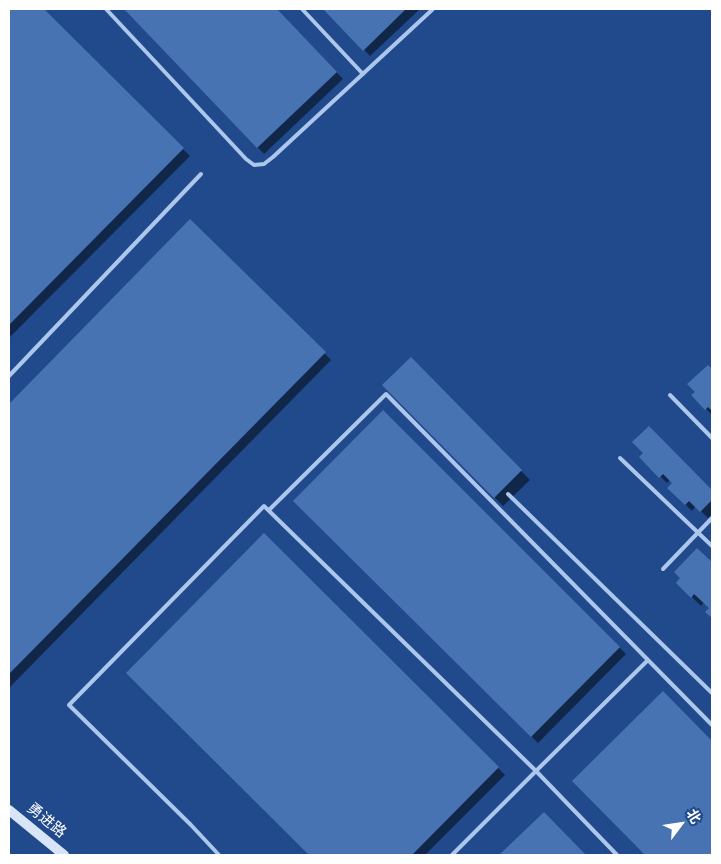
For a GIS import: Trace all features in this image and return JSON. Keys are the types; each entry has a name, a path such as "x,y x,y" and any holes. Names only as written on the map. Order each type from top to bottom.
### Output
{"street":[{"name":"勇进路","path":"9,810 64,855"}],"lane":[{"path":"106,9 246,160 254,166 264,164 273,158 433,9"},
{"path":"302,9 363,74"},
{"path":"9,376 201,174"},
{"path":"269,510 386,394 712,725"},
{"path":"670,395 712,438"},
{"path":"620,458 712,546"},
{"path":"508,494 712,693"},
{"path":"219,855 69,705 264,506 536,771 617,855"},
{"path":"663,569 712,518"},
{"path":"452,855 648,660"}],"building":[{"path":"9,9 44,9 184,148 9,325"},
{"path":"124,9 277,9 337,72 257,148"},
{"path":"323,9 406,9 363,51"},
{"path":"190,219 326,352 9,674 9,404"},
{"path":"411,357 522,470 494,498 382,385"},
{"path":"708,365 712,369 712,411 708,407 705,410 691,395 695,392 687,384"},
{"path":"383,410 620,647 531,737 293,501"},
{"path":"649,426 712,490 712,500 700,512 689,501 685,505 667,488 672,483 663,474 659,478 639,457 643,453 632,442"},
{"path":"264,533 499,767 412,855 309,855 126,673"},
{"path":"697,548 712,562 712,618 705,612 709,608 694,594 691,598 676,583 680,578 674,572"},
{"path":"663,691 712,741 712,855 645,855 572,781"},
{"path":"544,812 586,855 499,855"}]}
